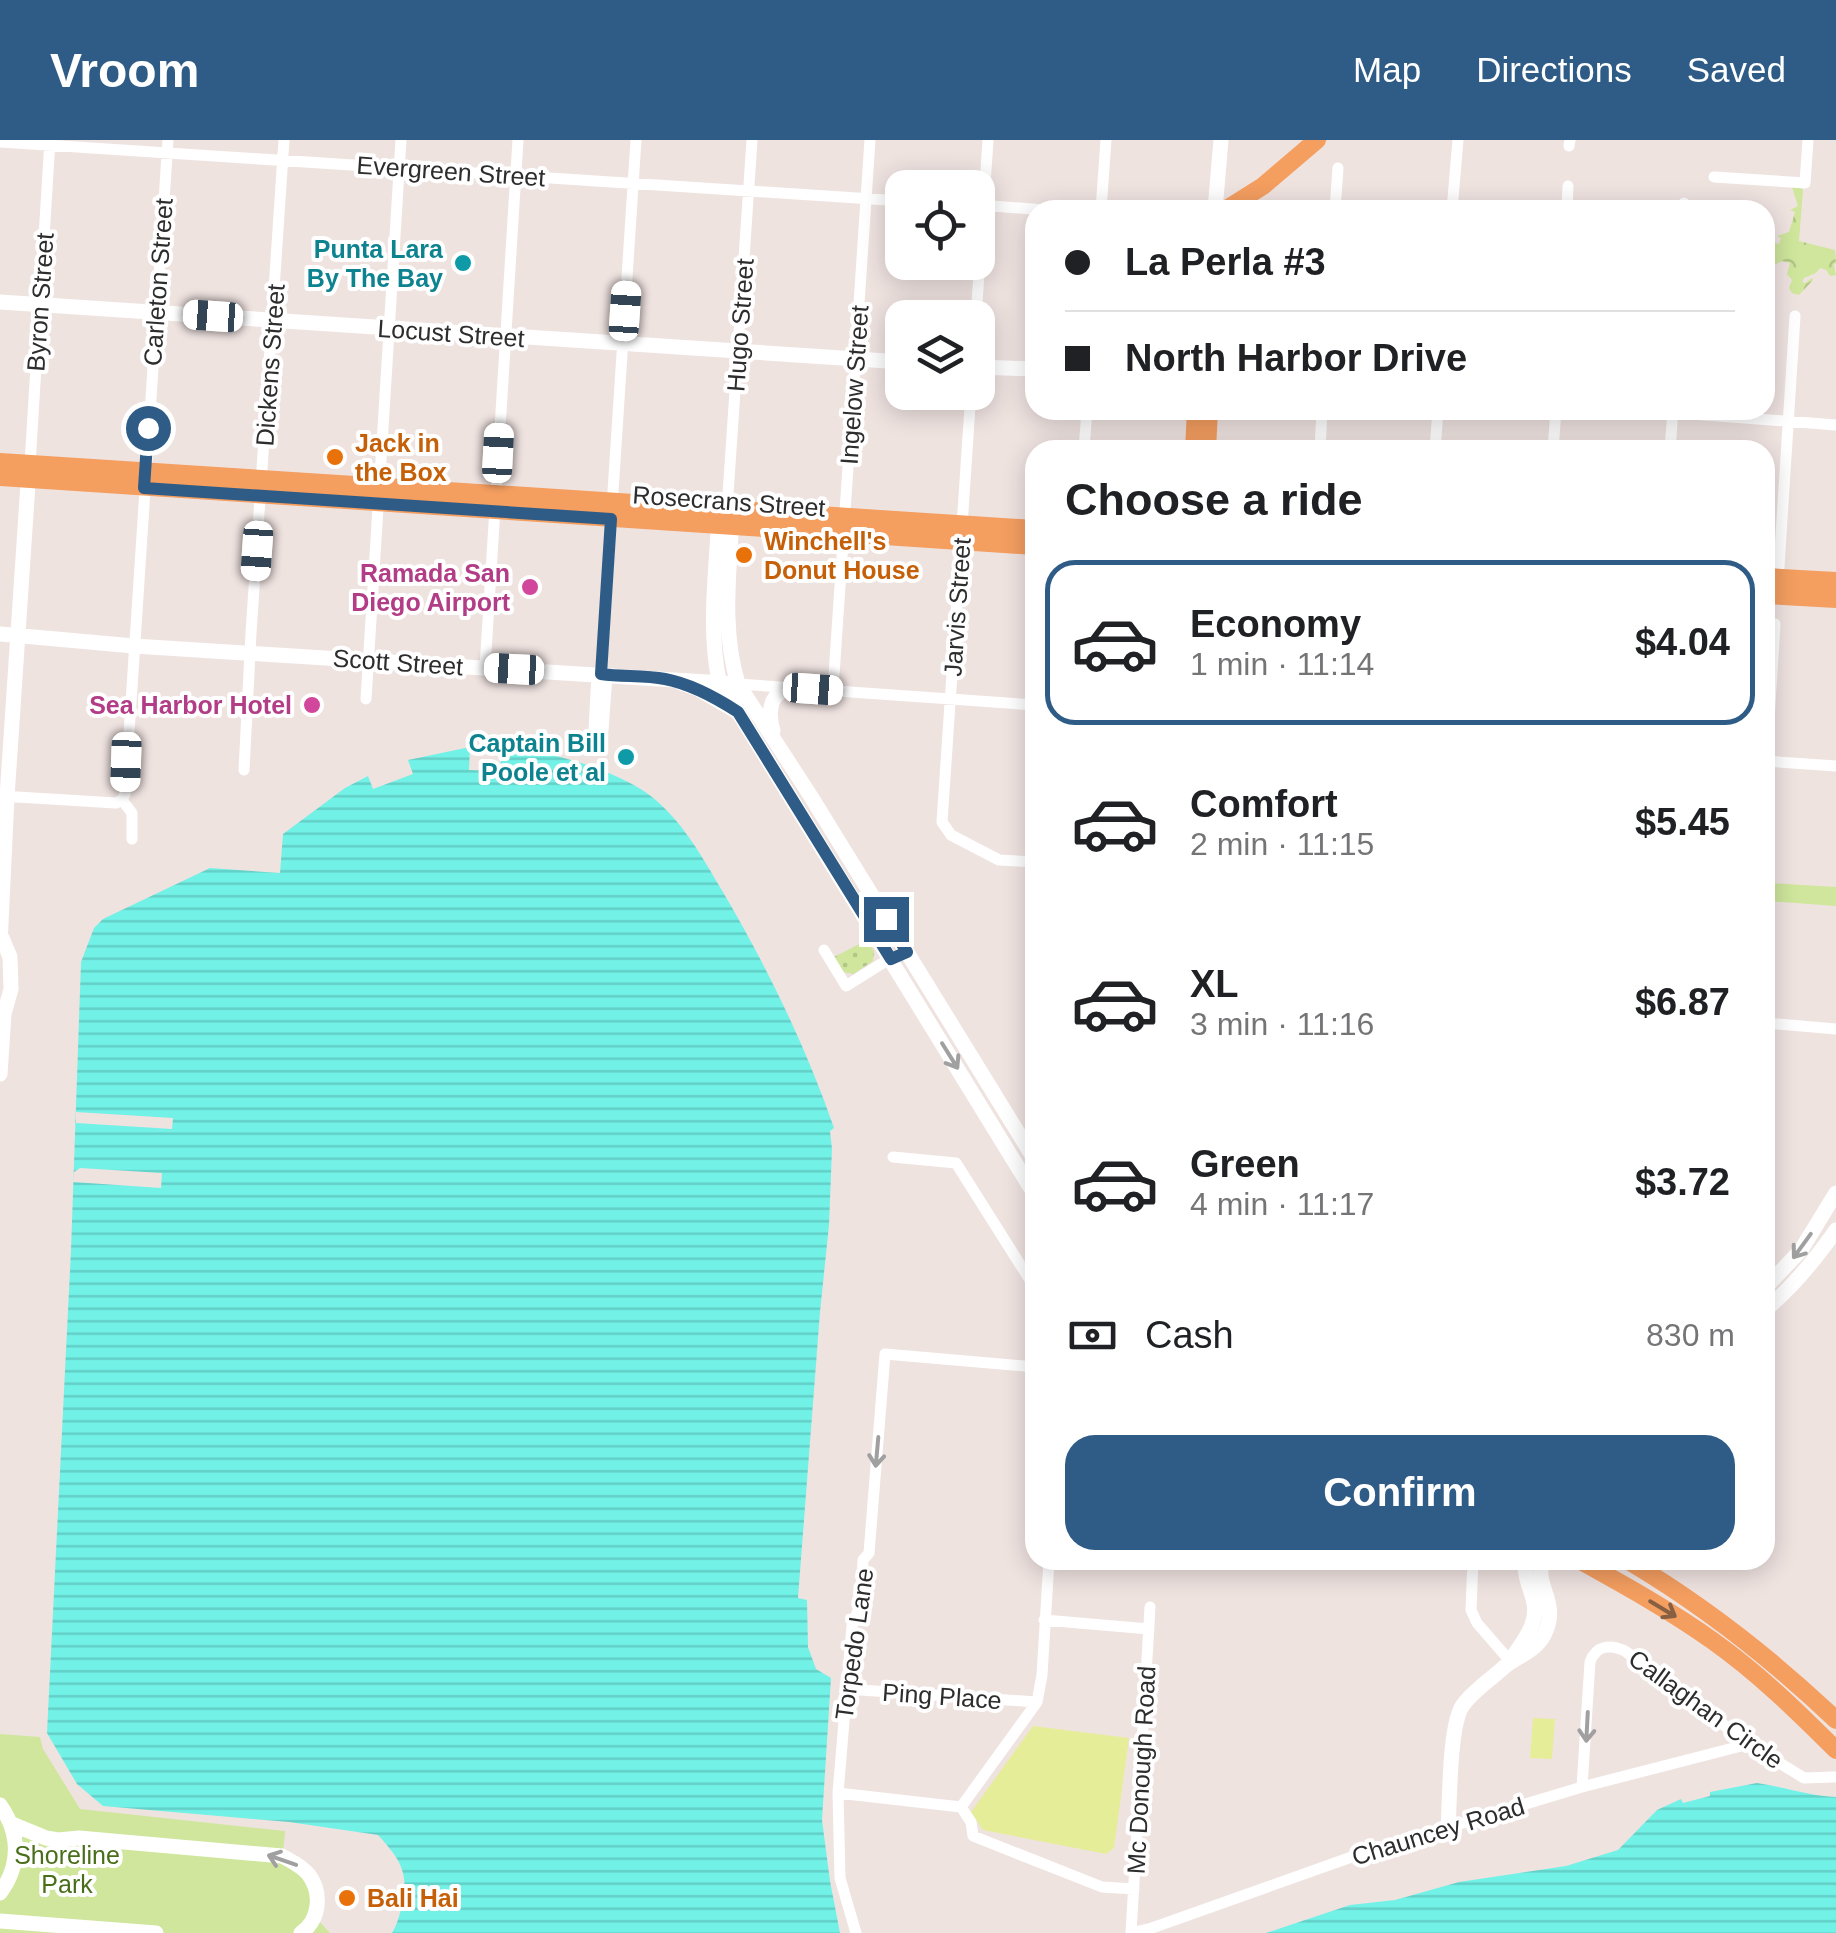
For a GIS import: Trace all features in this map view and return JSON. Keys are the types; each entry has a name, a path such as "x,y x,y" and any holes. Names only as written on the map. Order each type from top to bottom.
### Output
{"main road":[{"path":"1216,200 1221,140"},
{"path":"1241,200 1269,182 1317,140"},
{"path":"1262,200 1334,140"},
{"name":"Locust Street","path":"0,302 885,361"},
{"path":"995,368 1025,369"},
{"name":"Rosecrans Street","path":"0,462 29,471 962,533 1025,544"},
{"path":"0,1074 1,1010 11,989 11,964 1,941 3,796 29,471"},
{"name":"Rosecrans Street","path":"0,478 29,471"},
{"path":"727,518 718,534 713,607 713,646 720,681 1025,1179"},
{"path":"727,518 731,534 727,625 738,684 1025,1144"},
{"name":"Rosecrans Street","path":"962,533 1025,530"},
{"path":"1775,587 1836,582"},
{"path":"1775,588 1836,600"},
{"name":"Scott Street","path":"0,634 738,684"},
{"path":"662,678 698,690 738,712"},
{"path":"780,748 770,720 770,706 777,694 793,687"},
{"path":"1775,1277 1801,1250 1835,1197"},
{"path":"1775,1301 1808,1268 1836,1230"},
{"path":"1510,1662 1534,1618 1525,1570"},
{"path":"1448,1828 1459,1712 1510,1662 1533,1649 1546,1631 1550,1607 1541,1570"},
{"path":"1596,1570 1727,1651 1764,1680 1835,1748"},
{"path":"1642,1570 1750,1645 1836,1720"},
{"path":"0,1805 12,1824 16,1856 10,1878 0,1893"},
{"path":"12,1824 58,1840 79,1838 282,1856 308,1874 317,1894 314,1920 301,1933"},
{"path":"0,1921 156,1933"}],"street":[{"name":"Dickens Street","path":"244,770 284,140"},
{"path":"366,699 402,140"},
{"path":"485,668 518,140"},
{"path":"598,730 636,140"},
{"name":"Hugo Street","path":"727,518 752,140"},
{"name":"Ingelow Street","path":"833,690 870,140"},
{"path":"984,170 988,140"},
{"path":"1102,200 1106,140"},
{"path":"1453,200 1458,140"},
{"path":"1714,177 1805,182 1808,140"},
{"name":"Evergreen Street","path":"0,142 167,146 283,160 885,200"},
{"name":"Byron Street","path":"29,471 50,143"},
{"name":"Carleton Street","path":"132,839 132,813 122,800 167,146"},
{"path":"1336,200 1338,168"},
{"path":"1567,200 1568,186"},
{"path":"995,207 1025,209"},
{"path":"1775,548 1795,316"},
{"name":"Jarvis Street","path":"970,410 942,822 951,836 999,860 1025,861"},
{"path":"1765,420 1836,425"},
{"name":"Scott Street","path":"738,684 1025,704"},
{"path":"1775,762 1836,766"},
{"path":"3,796 116,803 122,800"},
{"path":"824,950 846,986 907,952"},
{"path":"1775,1024 1836,1028"},
{"path":"893,1157 956,1163 1025,1272"},
{"name":"Torpedo Lane","path":"856,1933 840,1878 838,1793 852,1626 860,1604 863,1560 869,1553 885,1354 1025,1366"},
{"path":"962,1807 1037,1702 1048,1570"},
{"path":"1473,1570 1471,1610 1510,1662"},
{"name":"Mc Donough Road","path":"1132,1933 1150,1607"},
{"path":"1044,1620 1149,1629"},
{"name":"Callaghan Circle","path":"1582,1787 1592,1656 1609,1646 1620,1648 1750,1744 1804,1778 1834,1777"},
{"name":"Ping Place","path":"846,1689 1037,1702"},
{"name":"Chauncey Road","path":"1132,1933 1360,1854 1582,1787 1750,1744"},
{"path":"838,1793 962,1807"},
{"path":"962,1807 973,1836 1102,1886 1134,1888"}],"green space":[{"path":"1800,185 1803,190 1799,241 1835,250 1836,263 1836,275 1830,276 1820,268 1804,278 1805,283 1813,280 1799,295 1789,288 1790,263 1775,264 1775,243 1779,244 1781,238 1777,236 1789,232 1795,212 1790,210 1798,206 1792,187"},
{"path":"1775,883 1836,887 1836,906 1775,902"},
{"path":"867,940 874,951 873,961 853,974 843,972 834,957"},
{"path":"1533,1718 1555,1719 1552,1759 1530,1758"},
{"path":"1033,1726 1129,1738 1114,1848 1106,1854 983,1830 971,1812"},
{"name":"Shoreline Park","path":"0,1734 40,1737 43,1749 80,1809 285,1831 283,1854 303,1870 319,1921 330,1933 0,1933"}],"water":[{"path":"470,747 469,770 500,771 502,748 559,757 621,778 652,797 673,817 706,863 768,975 834,1128 830,1131 829,1225 798,1598 807,1600 808,1647 816,1669 831,1678 822,1820 840,1933 392,1933 403,1901 403,1873 378,1835 289,1822 103,1806 77,1784 47,1733 81,962 94,928 103,919 210,868 280,873 283,834 345,788 368,776 373,789 413,774 408,760"},
{"path":"1757,1783 1836,1797 1836,1933 1266,1933 1350,1905 1395,1900 1459,1882 1566,1866 1618,1850 1657,1810 1681,1799 1683,1803 1710,1796 1710,1792"}],"pier":[{"path":"76,1112 173,1118 172,1129 76,1123"},
{"path":"80,1168 162,1173 161,1188 73,1182 74,1172"}],"place":[{"name":"Punta Lara By The Bay","path":"463,263"},
{"name":"Jack in the Box","path":"335,457"},
{"name":"Winchell's Donut House","path":"744,555"},
{"name":"Ramada San Diego Airport","path":"530,587"},
{"name":"Sea Harbor Hotel","path":"312,705"},
{"name":"Captain Bill Poole et al","path":"626,757"},
{"name":"Bali Hai","path":"347,1898"}],"route":[{"path":"148,428 144,488 611,519 601,674 662,678 698,690 738,712 891,959 907,952 886,919"}]}
